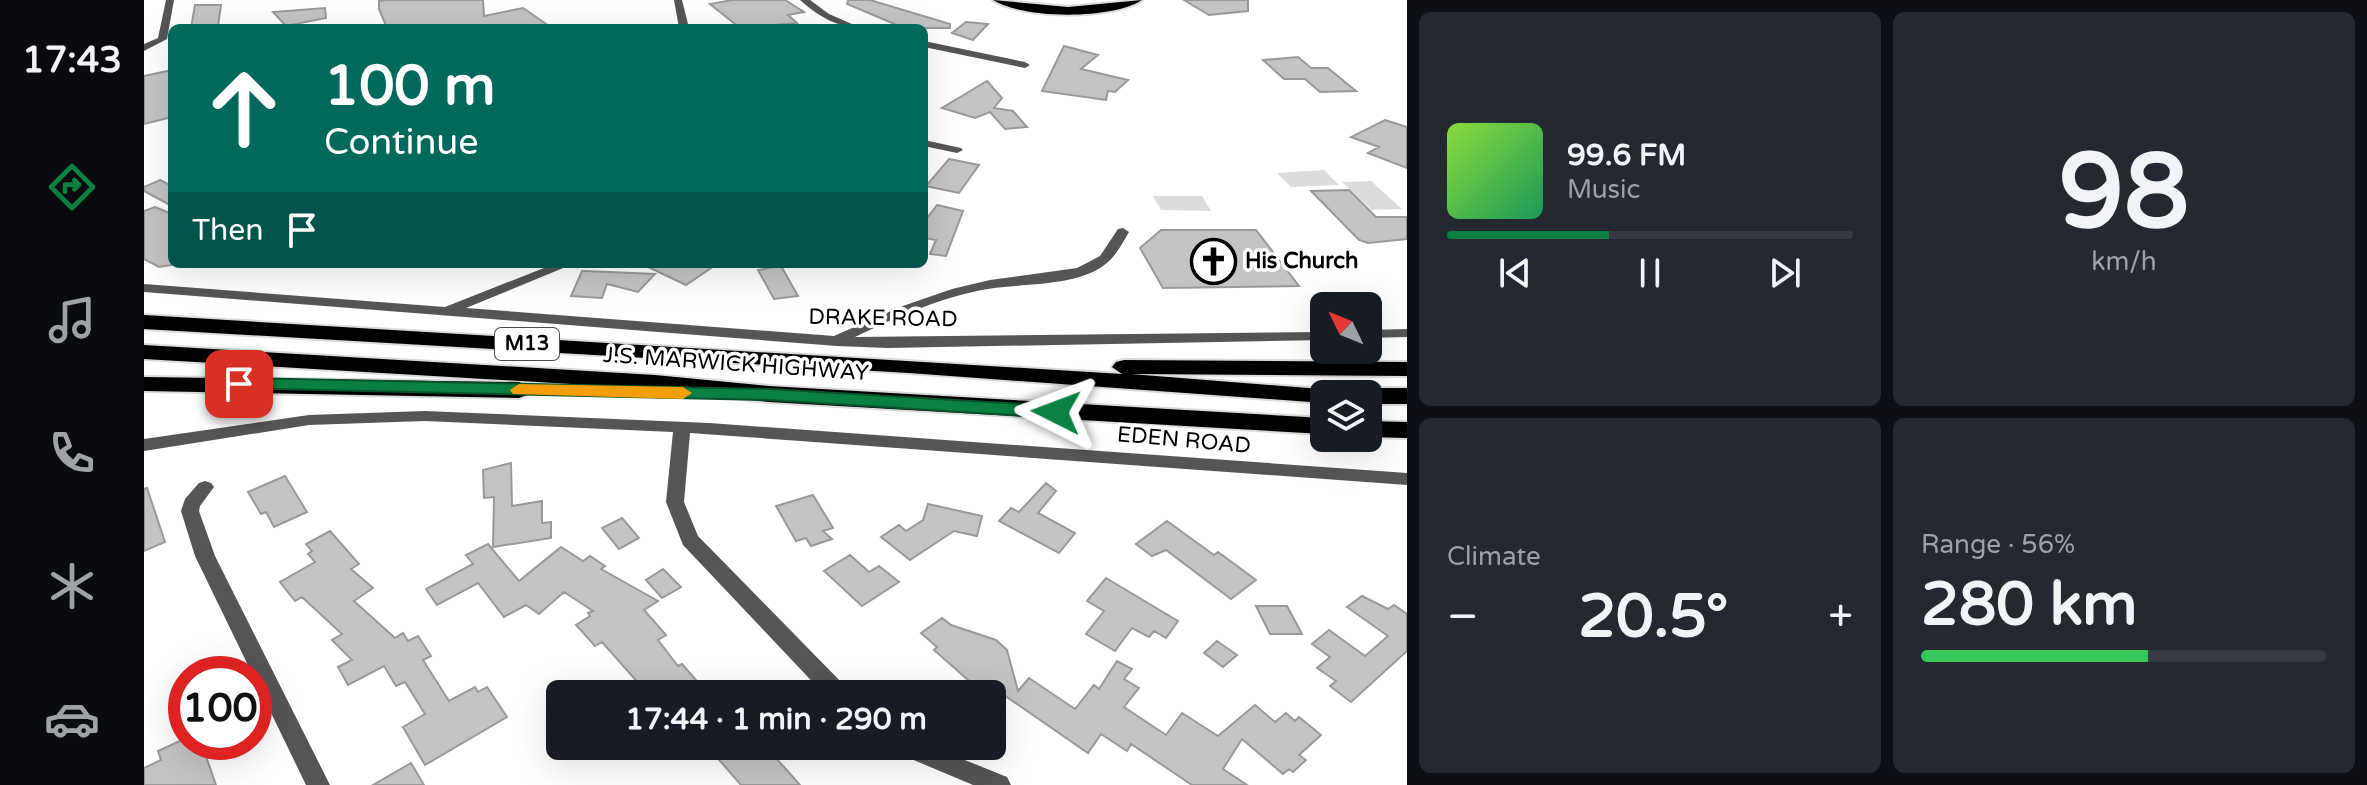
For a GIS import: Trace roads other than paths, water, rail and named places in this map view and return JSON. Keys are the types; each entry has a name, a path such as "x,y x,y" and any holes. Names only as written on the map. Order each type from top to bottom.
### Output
{"highway":[{"name":"J.S. MARWICK HIGHWAY","path":"144,322 909,366"},
{"name":"J.S. MARWICK HIGHWAY","path":"144,352 655,382 769,394 1310,425"},
{"path":"909,366 1407,369"},
{"name":"M13","path":"909,366 1310,394"},
{"path":"144,384 769,394"},
{"path":"1382,396 1407,396"},
{"path":"1382,429 1407,430"}],"main road":[{"path":"998,0 1061,10 1089,10 1137,0"}],"street":[{"path":"146,47 162,39 170,0"},
{"path":"678,0 683,24"},
{"path":"804,0 826,16 846,24"},
{"path":"928,45 1025,65"},
{"path":"928,144 957,150"},
{"path":"837,341 900,311 975,287 1068,274 1093,266 1105,260 1123,232"},
{"path":"443,312 555,268"},
{"name":"DRAKE ROAD","path":"144,288 837,341 888,343 1310,336"},
{"path":"1382,334 1407,333"},
{"name":"EDEN ROAD","path":"144,445 262,425 357,417 514,418 682,427 1407,479"},
{"path":"682,427 675,502 690,540 825,680"},
{"path":"205,487 191,504 190,511 205,556 318,785"},
{"path":"939,760 999,785"}],"place":[{"name":"His Church","path":"1214,261"}]}
